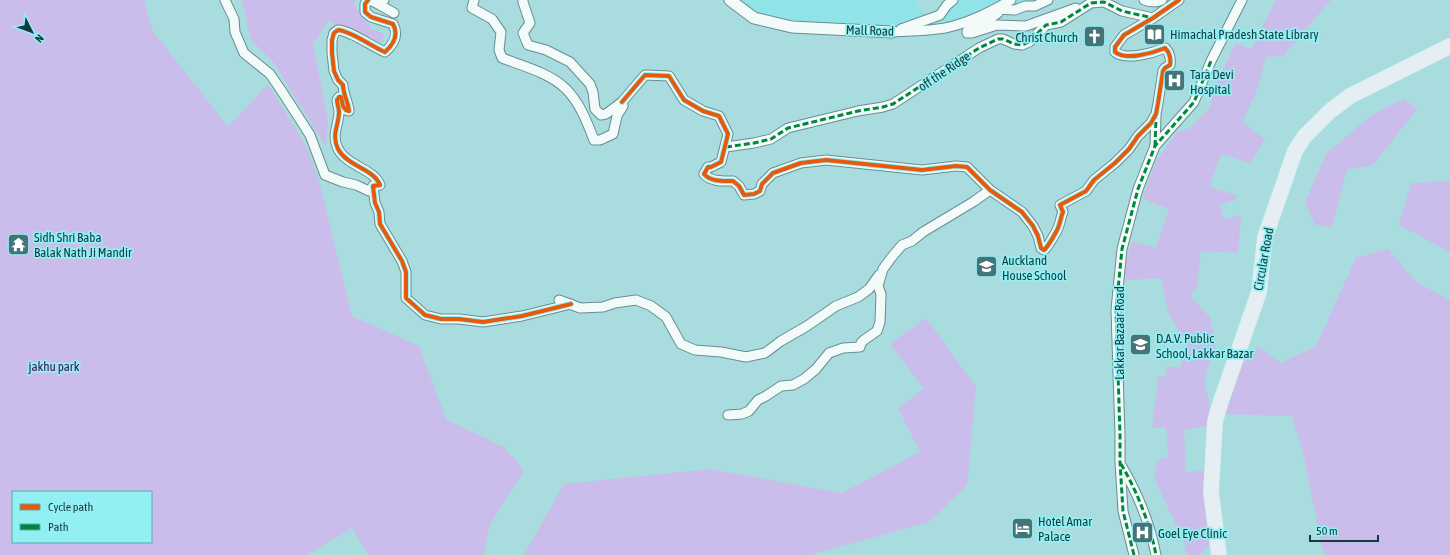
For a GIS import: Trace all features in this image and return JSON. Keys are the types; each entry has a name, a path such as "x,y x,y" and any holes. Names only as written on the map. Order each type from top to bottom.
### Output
{"main road":[{"name":"Circular Road","path":"1219,555 1211,492 1215,422 1233,365 1259,292 1265,237 1295,151 1304,136 1315,125 1330,111 1350,96 1450,46"}],"street":[{"path":"225,0 234,19 235,32 244,53 270,74 281,90 310,135 325,175 369,191 371,191 373,186"},
{"path":"373,186 380,185 377,178 356,166 338,149 335,130 339,110 337,100 339,97 341,97 343,106 349,111 348,103 343,94 343,85 338,80 334,71 332,40 334,33 338,30 343,30 350,32 356,38 385,52 393,44 396,36 396,29 393,24 371,17 365,12 365,4 369,0 382,2 394,14"},
{"path":"474,0 472,8 492,19 501,32 499,50 502,58 546,76 565,88 581,110 594,140 600,140 613,134 617,116 623,106 622,102"},
{"path":"523,0 530,23 523,32 528,45 546,50 570,62 590,84 593,92 595,109 601,115 612,111 645,76 669,76 684,100 703,111 719,116 728,134 726,147 721,162 712,167 708,167 704,174 708,178 721,181 733,181 739,186 744,195 754,194 760,191 762,184 773,173 801,163 826,160 922,170 956,166 967,168 990,190 1022,212 1038,236 1041,248 1044,250 1048,248 1050,240 1060,224 1063,212 1060,205 1086,191 1094,180 1129,149 1138,136 1151,123 1156,114"},
{"name":"Mall Road","path":"730,0 754,18 792,27 892,32 944,28 978,18 1011,0"},
{"path":"892,32 940,15 947,5 953,0"},
{"path":"1048,0 1035,6 1025,6 1015,10 997,9 998,13 990,19 982,21 967,32 972,33 997,24 1026,26 1091,3 1104,2 1122,11 1153,18"},
{"path":"1144,0 1148,2 1162,0"},
{"path":"1155,146 1156,114 1163,71 1170,65 1171,60 1168,51 1165,48 1154,52 1126,56 1118,55 1115,52 1115,46 1124,35 1153,18 1179,0"},
{"name":"Lakkar Bazaar Road","path":"1134,555 1123,511 1120,462 1116,310 1122,249 1138,189 1155,146 1194,102 1211,61 1242,0"},
{"name":"off the Ridge","path":"726,147 754,143 771,138 788,128 858,111 883,108 893,104 979,48 1003,38 1014,44 1022,45 1029,42 1046,25 1062,22 1091,3"},
{"path":"373,186 380,224 402,261 406,272 406,298 425,316 441,319 459,319 483,322 522,316 571,304"},
{"path":"559,300 580,308 591,308 636,300 651,306 666,317 680,344 694,350 721,352 746,357 765,353 836,306 858,297 869,289 902,246 990,190"},
{"path":"728,415 742,414 748,411 758,400 781,386 793,385 804,379 816,369 829,353 843,348 860,347 864,340 877,331 880,322 881,294 878,286 883,269"},
{"path":"1120,462 1128,476 1147,521 1156,555"}],"shaded area":[{"path":"721,0 914,0 926,17 948,8 958,0 1040,0 998,13 957,29 915,35 821,32 771,28 748,20"}],"green space":[{"name":"jakhu park","path":"0,0 144,0 152,30 228,127 268,84 306,146 319,181 352,316 419,346 446,419 505,448 524,470 490,525 483,555 369,555 352,528 307,555 0,555"},
{"path":"242,0 355,0 354,4 371,29 385,34 380,43 328,21 313,44 328,119 326,147 274,63 251,40"},
{"path":"1276,0 1331,0 1284,56 1266,57 1256,93 1242,122 1265,140 1250,163 1221,154 1209,187 1236,195 1236,199 1220,205 1224,220 1239,215 1241,217 1238,253 1201,251 1197,287 1190,295 1210,318 1216,346 1207,369 1204,384 1209,400 1209,426 1184,430 1186,472 1208,470 1212,541 1200,555 1186,555 1183,530 1177,527 1155,480 1157,460 1168,457 1166,427 1152,428 1158,376 1165,377 1167,367 1180,367 1186,343 1167,310 1162,278 1127,280 1124,268 1132,241 1156,248 1169,209 1143,199 1155,163 1177,132 1191,128 1210,107 1215,85 1236,43 1251,49"},
{"path":"1404,99 1417,109 1372,166 1347,169 1332,227 1315,225 1305,202 1326,154 1373,114"},
{"path":"1450,181 1450,252 1399,225 1411,183"},
{"path":"1388,249 1416,282 1450,300 1450,555 1326,555 1321,544 1304,457 1292,416 1223,414 1235,369 1258,347 1281,363 1316,346 1356,258"},
{"path":"926,318 976,387 967,485 929,522 810,555 524,555 564,484 710,469 842,493 920,452 898,408 924,389 890,344"}],"marked path":[{"path":"726,147 771,139 788,128 893,104 979,48 998,39 1003,39 1014,44 1022,45 1029,42 1046,25 1061,22 1091,3 1104,2 1122,11 1153,18"},
{"path":"1134,555 1123,511 1120,462 1116,310 1122,249 1138,189 1155,146 1194,102 1211,61"},
{"path":"1155,146 1156,118"},
{"path":"1121,464 1142,508 1156,555"}],"cycle path":[{"path":"368,0 365,4 365,12 371,17 393,24 396,32 395,39 385,52 349,33 338,30 334,33 332,40 334,71 338,80 343,85 349,111 343,106 341,97 339,97 337,100 339,117 335,139 338,149 342,155 372,175 377,179 380,185 373,186 375,203 379,212 380,224 402,261 406,272 406,298 425,315 441,319 459,319 483,322 522,316 571,304"},
{"path":"622,102 645,75 669,76 684,100 703,111 719,116 728,134 721,162 708,167 704,174 714,180 733,181 739,186 744,195 754,194 760,191 762,184 773,173 801,163 826,160 922,170 956,166 967,167 990,190 1022,212 1033,226 1038,236 1041,248 1044,250 1055,235 1058,227 1063,212 1060,205 1086,191 1094,180 1129,149 1138,136 1151,123 1156,114 1163,71 1170,65 1168,52 1165,48 1147,54 1126,56 1115,52 1115,47 1124,35 1153,18 1179,0"}],"place":[{"name":"Himachal Pradesh State Library","path":"1154,34"},
{"name":"Christ Church","path":"1094,37"},
{"name":"Tara Devi Hospital","path":"1175,81"},
{"name":"Sidh Shri Baba Balak Nath Ji Mandir","path":"18,244"},
{"name":"Auckland House School","path":"986,267"},
{"name":"D.A.V. Public School, Lakkar Bazar","path":"1140,345"},
{"name":"Hotel Amar Palace","path":"1023,528"},
{"name":"Goel Eye Clinic","path":"1143,533"}]}
